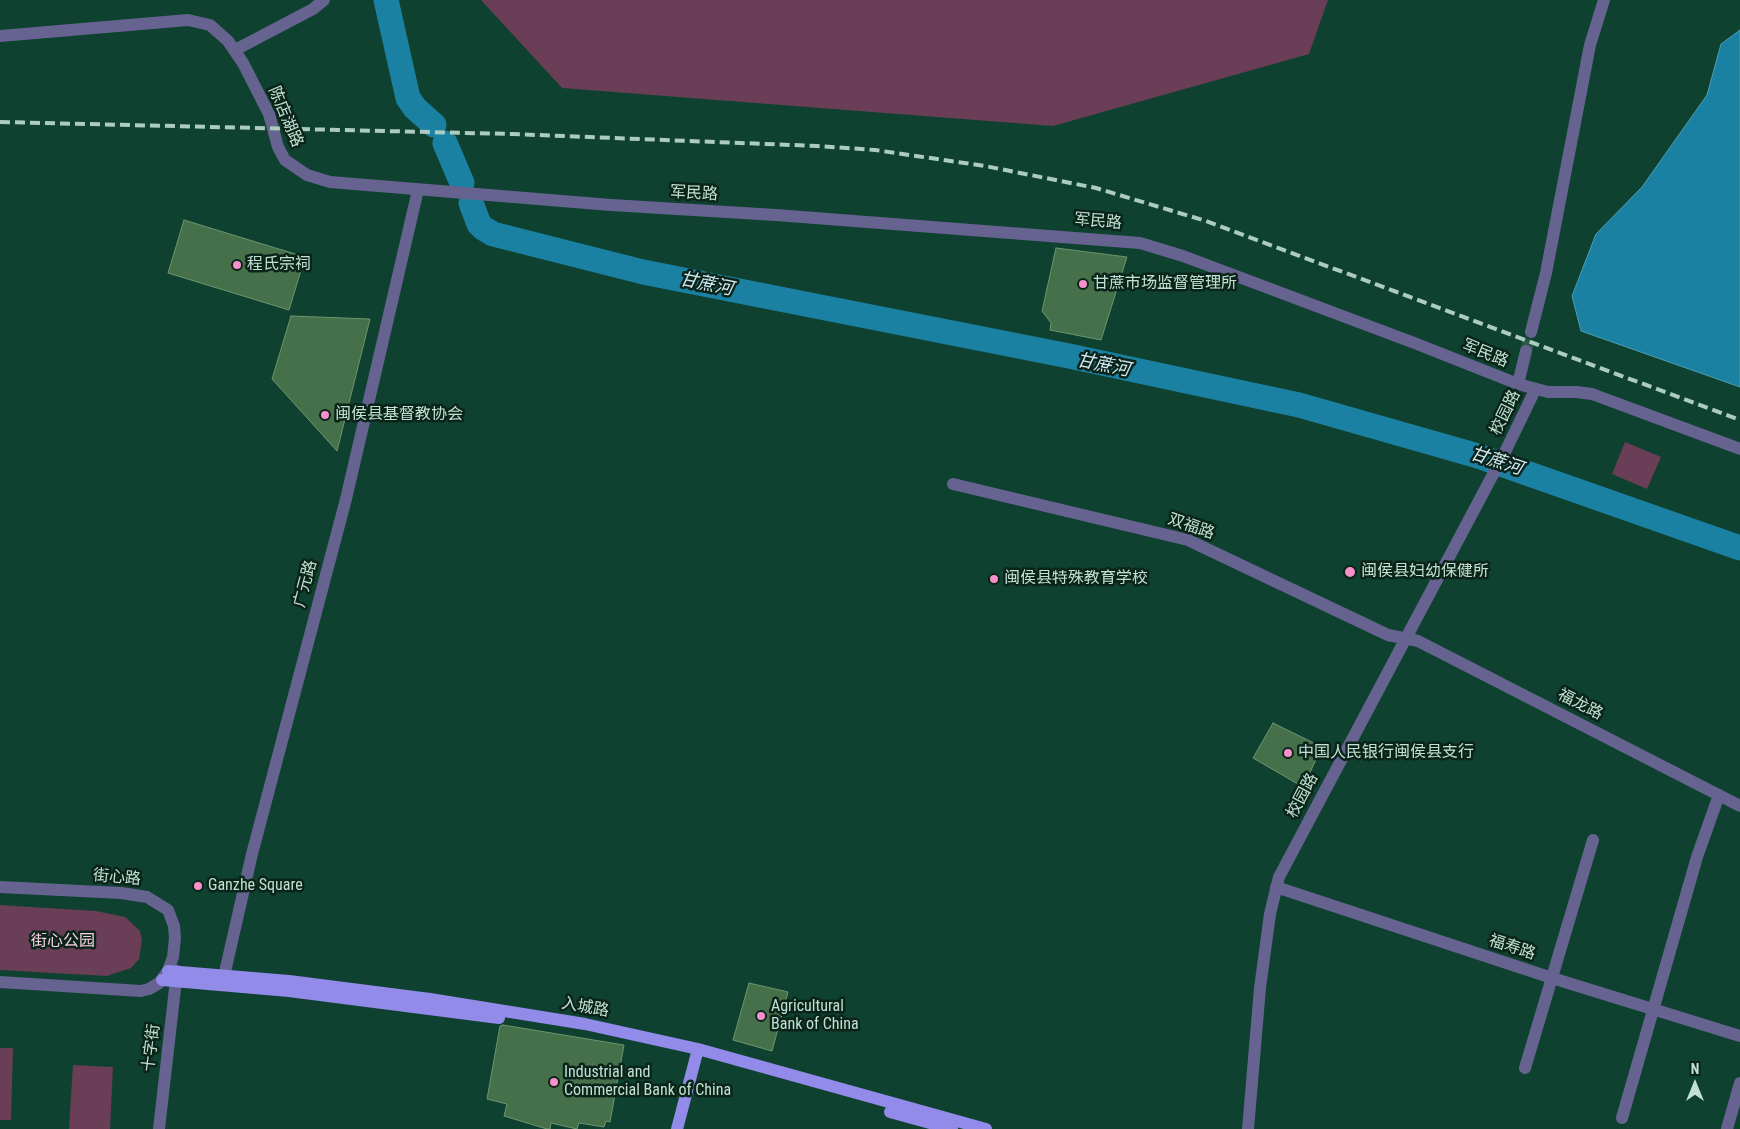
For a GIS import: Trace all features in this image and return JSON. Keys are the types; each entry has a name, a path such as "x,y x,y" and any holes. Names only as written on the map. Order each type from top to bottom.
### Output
{"main road":[{"name":"入城路","path":"170,976 223,980 496,1018 617,1038 697,1053 986,1129"},
{"name":"入城路","path":"697,1053 952,1129"},
{"path":"677,1129 697,1053"}],"street":[{"path":"235,50 313,9 324,0"},
{"path":"1531,332 1546,273 1590,45 1604,0"},
{"name":"陈店湖路","path":"0,36 180,21 196,21 210,25 235,50 269,114 282,155 290,165 307,174 330,182 418,190"},
{"name":"军民路","path":"418,190 1140,242 1183,256 1398,336 1535,390 1592,394 1740,450"},
{"name":"广元路","path":"223,980 252,854 346,499 418,190"},
{"path":"1518,384 1526,351"},
{"name":"校园路","path":"1248,1129 1260,988 1276,887 1282,869 1506,450 1535,390"},
{"name":"双福路","path":"953,484 1188,540 1388,635 1404,638"},
{"name":"福龙路","path":"1404,638 1418,641 1740,806"},
{"path":"1622,1118 1698,851 1719,795"},
{"path":"1525,1068 1593,840"},
{"name":"街心路","path":"0,887 121,893 155,900 168,910 174,926 170,976"},
{"name":"福寿路","path":"1276,887 1552,978 1740,1036"},
{"path":"0,982 141,991 155,986 170,976"},
{"name":"十字街","path":"159,1129 170,976"},
{"path":"1727,1129 1740,1083"}],"green space":[{"path":"481,0 1328,0 1309,54 1053,126 562,88"},
{"path":"1625,442 1661,457 1647,489 1612,474"},
{"name":"街心公园","path":"0,905 96,911 125,917 140,931 142,940 139,959 131,968 107,976 0,970"},
{"path":"0,1048 13,1048 11,1120 0,1120"},
{"path":"73,1065 113,1067 110,1129 69,1129"}],"water":[{"path":"1740,30 1740,387 1581,331 1572,296 1596,234 1642,187 1707,95 1721,44"}],"building":[{"name":"程氏宗祠","path":"184,220 305,257 289,310 168,273"},
{"name":"甘蔗市场监督管理所","path":"1056,248 1127,257 1101,340 1050,330 1051,323 1042,311"},
{"name":"闽侯县基督教协会","path":"291,316 370,319 337,451 272,379"},
{"name":"中国人民银行闽侯县支行","path":"1273,723 1322,747 1303,787 1253,758"},
{"name":"Agricultural Bank of China","path":"749,983 788,992 772,1051 733,1040"},
{"name":"Industrial and Commercial Bank of China","path":"500,1026 624,1045 610,1122 606,1121 604,1127 579,1123 577,1129 551,1123 550,1129 547,1129 504,1116 507,1104 487,1099"}],"waterway":[{"name":"甘蔗河","path":"386,0 408,98 415,108 434,125"},
{"name":"甘蔗河","path":"445,143 462,183"},
{"name":"甘蔗河","path":"471,203 479,224 493,234 643,272 1069,356 1299,405 1478,456 1740,548"}],"tunnel":[{"path":"1526,351 1531,332"}],"railway":[{"path":"0,122 512,134 817,146 875,150 985,166 1096,188 1206,221 1740,420"}],"place":[{"name":"程氏宗祠","path":"237,265"},
{"name":"甘蔗市场监督管理所","path":"1083,284"},
{"name":"闽侯县基督教协会","path":"325,415"},
{"name":"闽侯县妇幼保健所","path":"1350,572"},
{"name":"闽侯县特殊教育学校","path":"994,579"},
{"name":"中国人民银行闽侯县支行","path":"1288,753"},
{"name":"Ganzhe Square","path":"198,886"},
{"name":"Agricultural Bank of China","path":"761,1016"},
{"name":"Industrial and Commercial Bank of China","path":"554,1082"}]}
